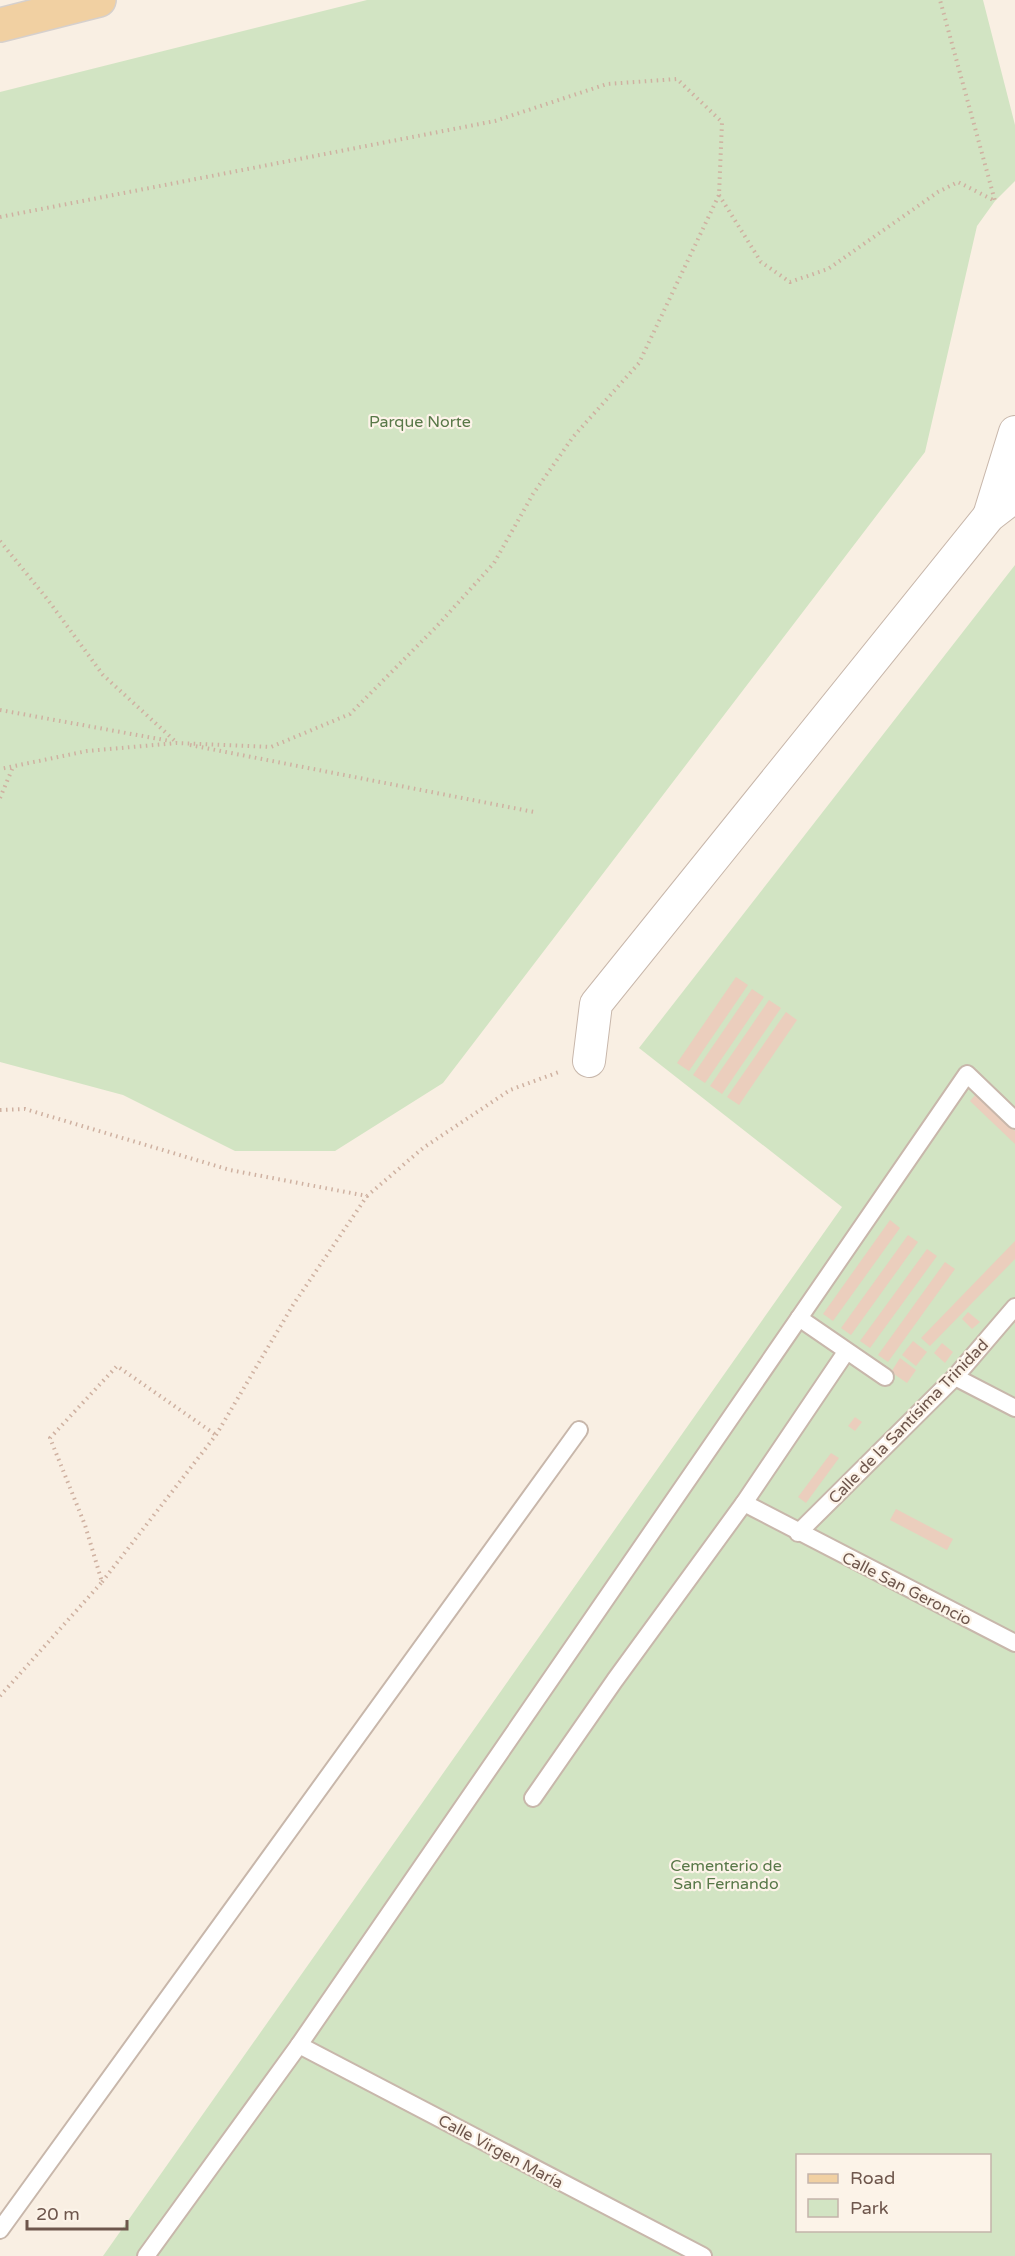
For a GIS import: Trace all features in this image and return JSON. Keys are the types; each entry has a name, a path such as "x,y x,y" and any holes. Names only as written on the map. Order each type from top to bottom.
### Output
{"main road":[{"path":"0,25 99,0"}],"street":[{"path":"989,516 1015,432"},
{"path":"588,1061 596,1004 989,516 1015,496"}],"lane":[{"path":"146,2256 299,2045 967,1074 1015,1120"},
{"name":"Calle de la Santísima Trinidad","path":"798,1533 955,1377 1015,1307"},
{"path":"799,1318 885,1377"},
{"path":"533,1798 615,1680 744,1503 846,1352"},
{"path":"955,1377 1015,1408"},
{"path":"0,2230 579,1430"},
{"name":"Calle San Geroncio","path":"744,1503 798,1533 1015,1643"},
{"name":"Calle Virgen María","path":"299,2045 703,2256"}],"path":[{"path":"719,195 761,262 790,282 828,269 938,192 958,182 995,201 940,0"},
{"path":"0,217 495,121 607,84 676,79 722,122 719,195 639,363 573,437 533,494 494,563 437,626 350,714 271,747 177,743 87,751 0,769"},
{"path":"0,541 48,600 103,675 177,743"},
{"path":"0,710 534,812"},
{"path":"0,798 14,766"},
{"path":"0,1696 102,1582 216,1435 293,1305 367,1196 423,1148 510,1090 588,1061"},
{"path":"0,1110 25,1109 230,1170 367,1196"},
{"path":"102,1582 85,1525 50,1438 117,1366 216,1435"}],"green space":[{"name":"Parque Norte","path":"367,0 983,0 1015,125 1015,181 995,201 977,226 925,452 443,1083 335,1151 235,1151 123,1095 0,1062 0,92"},
{"name":"Cementerio de San Fernando","path":"1015,565 1015,2256 103,2256 842,1207 639,1048"}],"building":[{"path":"736,977 748,985 689,1071 677,1063"},
{"path":"752,989 764,997 705,1083 693,1075"},
{"path":"769,1000 781,1008 722,1094 710,1086"},
{"path":"786,1012 797,1020 739,1105 727,1097"},
{"path":"976,1094 1015,1131 1015,1144 970,1101"},
{"path":"890,1220 900,1228 833,1321 823,1314"},
{"path":"908,1235 918,1242 851,1335 841,1328"},
{"path":"1015,1241 1015,1259 930,1346 921,1338"},
{"path":"927,1249 937,1256 870,1348 860,1341"},
{"path":"945,1262 955,1269 888,1362 878,1355"},
{"path":"968,1312 980,1322 972,1329 962,1319"},
{"path":"913,1341 927,1352 916,1366 902,1355"},
{"path":"942,1343 953,1352 945,1363 934,1353"},
{"path":"900,1358 916,1370 907,1383 891,1372"},
{"path":"855,1417 862,1422 855,1431 848,1426"},
{"path":"831,1453 839,1458 806,1503 798,1497"},
{"path":"896,1509 953,1539 947,1550 890,1520"}]}
